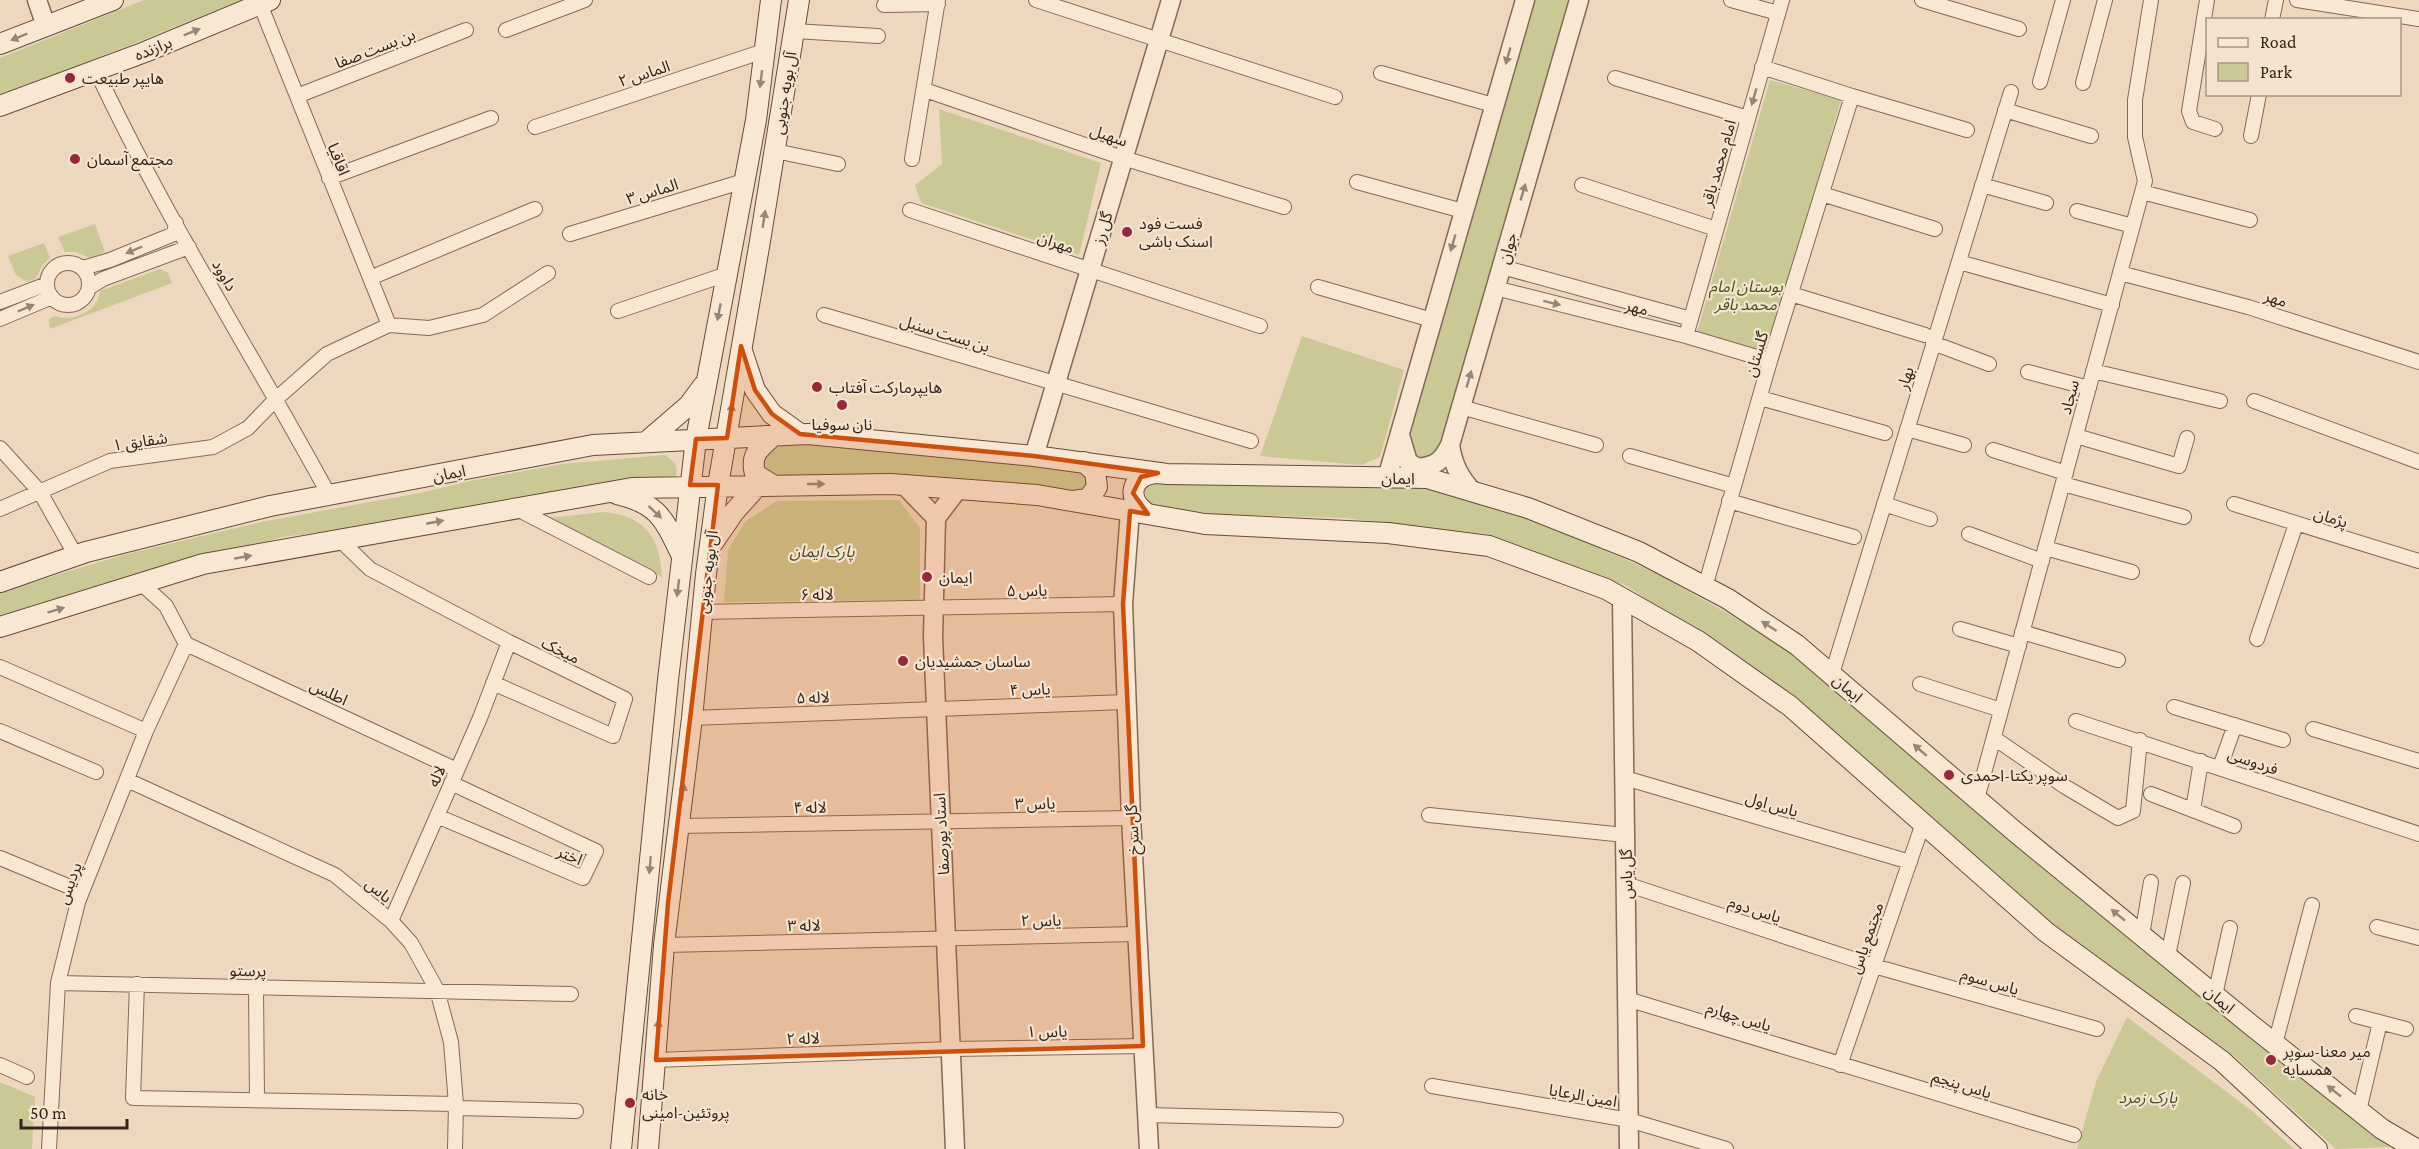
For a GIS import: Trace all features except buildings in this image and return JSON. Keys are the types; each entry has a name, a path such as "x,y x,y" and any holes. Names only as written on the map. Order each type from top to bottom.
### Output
{"main road":[{"path":"0,45 113,0"},
{"name":"آل بویه جنوبی","path":"620,1146 682,556 681,486 696,439 756,120 771,0"},
{"name":"آل بویه جنوبی","path":"648,1148 664,945 718,485 799,0"},
{"name":"برازنده","path":"0,106 265,2"},
{"path":"741,346 755,390 772,414 800,434"},
{"path":"646,442 689,405 706,381"},
{"name":"ایمان","path":"0,582 76,556 270,506 592,445 800,434 1034,456 1158,473 1427,478 1528,508 1638,552 1728,599 1797,645 1977,799 2275,1044 2382,1129 2413,1148"},
{"path":"765,484 755,474 753,464 755,452 773,436"},
{"path":"673,440 682,450 685,463 681,486"},
{"path":"1073,501 1088,499 1097,487 1095,472 1084,462"},
{"path":"1139,513 1140,509 1133,493 1135,484 1149,473 1158,473"},
{"path":"711,546 734,512 765,484"},
{"path":"0,627 203,564 513,507 632,488 765,484 904,485 1037,495 1205,524 1388,533 1489,546 1606,589 1698,641 1790,706 2046,932 2222,1061 2317,1149"},
{"path":"609,492 639,499 658,514 682,556"}],"street":[{"path":"37,0 46,26"},
{"path":"506,30 585,0"},
{"path":"1036,0 1335,97"},
{"name":"گل رز","path":"1034,456 1171,0"},
{"name":"جوان","path":"1450,445 1579,0"},
{"path":"1731,0 1780,6"},
{"path":"1922,0 2019,29"},
{"path":"2040,82 2063,0"},
{"path":"2083,83 2105,0"},
{"name":"سجاد","path":"1977,799 2145,181 2135,137 2135,100 2151,0"},
{"path":"2207,0 2189,111 2193,122 2215,129"},
{"path":"2272,18 2276,0"},
{"path":"2297,0 2419,19"},
{"path":"1387,478 1521,1"},
{"name":"اقاقیا","path":"265,2 297,96 389,325"},
{"path":"884,5 938,2 912,159"},
{"name":"امام محمد باقر","path":"1686,336 1780,6"},
{"name":"بن بست صفا","path":"297,96 466,30"},
{"path":"794,31 878,36"},
{"name":"الماس ۲","path":"535,127 764,51"},
{"path":"1762,67 1967,130"},
{"name":"داوود","path":"96,70 121,125 328,495"},
{"path":"1381,73 1493,105"},
{"path":"1615,78 1748,118"},
{"name":"سهیل","path":"924,90 1123,158 1284,207"},
{"name":"بهار","path":"1832,674 1907,429 1929,339 1959,262 2011,92"},
{"name":"گلستان","path":"1705,587 1770,361 1852,96"},
{"path":"2251,136 2259,96"},
{"path":"2005,110 2091,136"},
{"path":"329,178 491,118"},
{"path":"775,151 838,164"},
{"name":"الماس ۳","path":"570,234 744,180"},
{"path":"1357,182 1463,211"},
{"path":"1582,186 1716,229"},
{"path":"1982,186 2046,203"},
{"path":"2142,192 2250,220"},
{"path":"1822,194 1935,229"},
{"path":"370,278 535,209"},
{"name":"مهران","path":"910,210 1260,326"},
{"path":"2077,211 2133,226"},
{"path":"83,268 110,260 174,234 176,223"},
{"path":"90,286 189,247"},
{"path":"70,262 83,268 87,273 90,286 84,299 72,305 57,302 49,291 48,277 57,266 70,262"},
{"path":"1959,262 2112,304"},
{"name":"مهر","path":"1502,267 1690,319"},
{"path":"389,325 429,328 483,315 548,273"},
{"name":"مهر","path":"2120,273 2248,307 2419,362"},
{"path":"618,311 727,274"},
{"path":"1318,286 1432,320"},
{"name":"مهر","path":"1496,288 1686,336 1770,361"},
{"path":"0,302 49,291"},
{"path":"0,319 49,291"},
{"path":"1791,294 1929,339 1989,364"},
{"name":"بن بست سنبل","path":"824,315 1251,441"},
{"name":"شقایق ۱","path":"0,509 110,461 213,447 248,428 276,399 327,354 389,325"},
{"path":"2093,371 2220,401"},
{"path":"2028,372 2089,388"},
{"path":"1760,398 1885,433"},
{"path":"2254,401 2419,462"},
{"path":"1461,407 1596,445"},
{"path":"1907,429 1964,445"},
{"path":"1400,433 1408,462 1418,468 1431,467 1441,461 1450,445"},
{"path":"2076,436 2179,466 2187,438"},
{"path":"1450,445 1453,462 1462,480 1473,492"},
{"path":"0,447 40,492 76,556"},
{"path":"1992,450 2064,479 2184,517"},
{"path":"1629,456 1734,486"},
{"path":"904,485 936,518 958,489"},
{"path":"1729,501 1854,537"},
{"path":"1884,504 1930,519"},
{"name":"پژمان","path":"2234,504 2419,561"},
{"path":"513,507 649,577"},
{"name":"گل سرخ","path":"1139,513 1123,604 1131,818 1149,1149"},
{"name":"استاد پورصفا","path":"936,518 933,608 936,709 955,1149"},
{"path":"2258,639 2296,524"},
{"path":"1969,534 2044,555 2132,573"},
{"name":"میخک","path":"340,540 370,569 509,642 625,699 613,736 493,683"},
{"path":"142,584 166,606 186,644"},
{"name":"گل یاس","path":"1622,598 1629,1149"},
{"name":"یاس ۵","path":"933,608 1123,604"},
{"name":"لاله ۶","path":"702,612 933,608"},
{"path":"1959,629 2019,646"},
{"path":"2022,632 2118,660"},
{"name":"لاله","path":"391,921 454,777 509,642"},
{"name":"پردیس","path":"49,1149 58,983 82,892 146,731 186,644"},
{"name":"اطلس","path":"186,644 454,777"},
{"path":"0,667 146,731"},
{"path":"1920,684 2001,711"},
{"name":"یاس ۴","path":"936,709 1126,702"},
{"path":"2174,707 2283,740"},
{"name":"لاله ۵","path":"692,718 936,709"},
{"name":"فردوسی","path":"2076,721 2140,740 2419,834"},
{"path":"2220,767 2235,725"},
{"path":"2313,729 2419,761"},
{"path":"0,731 96,772"},
{"path":"1994,738 2064,786 2118,818 2133,811 2140,740"},
{"path":"2193,810 2201,761"},
{"name":"اختر","path":"437,816 583,878 596,851 454,777"},
{"name":"یاس اول","path":"1624,778 1910,862"},
{"name":"یاس","path":"127,780 335,875 391,921 411,943 437,990 451,1042 456,1106 455,1149"},
{"path":"2151,794 2234,825"},
{"path":"1429,815 1625,835"},
{"name":"یاس ۳","path":"941,820 1131,818"},
{"name":"لاله ۴","path":"679,826 941,820"},
{"name":"مجتمع یاس","path":"1840,1065 1923,823"},
{"path":"0,858 82,892"},
{"path":"2142,935 2151,882"},
{"path":"2168,956 2183,883"},
{"name":"یاس دوم","path":"1626,884 1874,966"},
{"path":"2275,1044 2312,904"},
{"path":"2377,927 2419,939"},
{"path":"2215,994 2230,928"},
{"name":"یاس ۲","path":"946,938 1137,934"},
{"name":"لاله ۳","path":"664,945 946,938"},
{"name":"یاس سوم","path":"1874,966 2097,1029"},
{"name":"پرستو","path":"58,983 437,990"},
{"path":"137,984 133,1098 576,1111"},
{"path":"255,986 256,1100"},
{"path":"437,990 571,994"},
{"name":"یاس چهارم","path":"1627,999 1840,1065"},
{"path":"2356,1016 2406,1029"},
{"path":"2359,1111 2380,1022"},
{"name":"یاس ۱","path":"951,1049 1143,1046"},
{"name":"لاله ۲","path":"656,1060 951,1049"},
{"path":"0,1065 27,1077"},
{"name":"یاس پنجم","path":"1840,1065 2074,1135"},
{"name":"امین الرعایا","path":"1432,1086 1629,1120 1726,1149"},
{"path":"1148,1115 1336,1120"}],"highlighted area":[{"path":"741,346 755,390 772,414 800,434 1034,456 1158,473 1141,477 1133,493 1148,514 1130,511 1123,604 1143,1046 656,1060 668,903 718,485 690,485 696,439 727,438"}],"green space":[{"path":"144,0 242,0 0,97 0,58"},
{"path":"1534,0 1571,0 1440,455 1415,461 1408,451 1410,431"},
{"name":"بوستان امام محمد باقر","path":"1770,80 1841,100 1768,354 1697,333"},
{"path":"939,109 1101,163 1079,255 921,203 915,185 942,164"},
{"path":"95,224 105,252 90,258 76,252 65,252 58,237"},
{"path":"44,243 50,258 42,266 36,278 27,282 16,275 8,256"},
{"path":"160,269 168,273 172,283 50,329 49,320 54,317 73,317 89,310 99,297 100,291"},
{"path":"1302,336 1404,370 1380,457 1361,465 1260,456"},
{"path":"800,442 1067,468 1086,472 1090,482 1077,494 783,477 760,468 771,451"},
{"path":"665,455 676,465 675,480 422,519 283,537 203,557 0,619 0,592 123,555 261,522 562,464"},
{"path":"1156,482 1423,487 1533,519 1654,572 1789,648 2068,884 2391,1147 2336,1149 2235,1057 2045,922 1793,700 1627,586 1486,534 1344,518 1215,514 1149,504 1144,490"},
{"name":"پارک ایمان","path":"899,500 920,528 920,600 724,602 728,550 746,521 777,501"},
{"path":"604,512 630,518 648,531 658,551 662,577 548,518"},
{"name":"پارک زمرد","path":"2127,1017 2251,1110 2294,1149 2077,1149 2096,1082"},
{"path":"0,1082 35,1097 32,1149 0,1149"}],"place":[{"name":"هایپر طبیعت","path":"70,78"},
{"name":"مجتمع آسمان","path":"75,159"},
{"name":"فست فود اسنک باشی","path":"1127,232"},
{"name":"هایپرمارکت آفتاب","path":"817,387"},
{"name":"نان سوفیا","path":"842,405"},
{"name":"ایمان","path":"927,577"},
{"name":"ساسان جمشیدیان","path":"903,661"},
{"name":"سوپر یکتا-احمدی","path":"1949,775"},
{"name":"میر معنا-سوپر همسایه","path":"2271,1060"},
{"name":"خانه پروتئین-امینی","path":"630,1103"}]}
